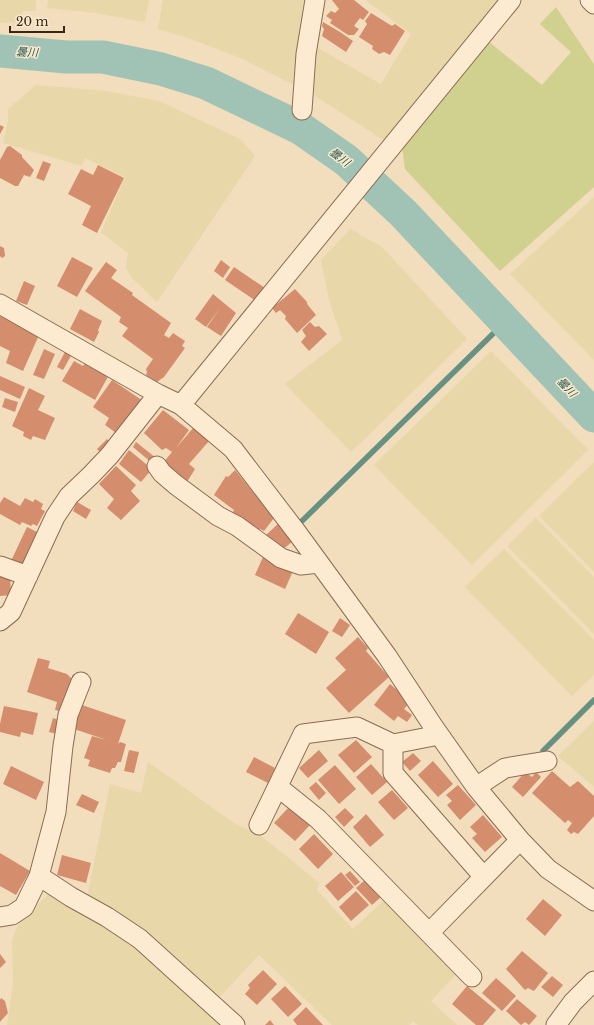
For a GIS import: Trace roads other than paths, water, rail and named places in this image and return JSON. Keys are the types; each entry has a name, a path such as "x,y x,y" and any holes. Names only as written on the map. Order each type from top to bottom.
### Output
{"street":[{"path":"302,110 306,54 315,0"},
{"path":"181,405 511,0"},
{"path":"590,0 594,4"},
{"path":"0,304 158,394 181,405 233,449 387,656 439,735 476,787 520,840 548,869 594,902"},
{"path":"0,621 11,612 55,517 69,496 110,455 158,394"},
{"path":"157,466 162,473 195,499 218,516 237,526 281,558 302,565 319,563"},
{"path":"0,566 28,576"},
{"path":"0,917 12,915 24,907 39,876 56,812 68,715 81,682"},
{"path":"259,825 304,734 357,728 393,744 439,735"},
{"path":"393,744 393,773 484,876"},
{"path":"476,787 505,768 547,761"},
{"path":"278,788 318,819 472,977"},
{"path":"429,933 520,840"},
{"path":"39,876 71,897 107,917 140,939 235,1025"},
{"path":"556,1025 573,1002 594,981"}],"waterway":[{"name":"曇川","path":"0,51 66,57 103,57 161,69 206,83 300,128 346,160 403,213 594,416"},
{"path":"302,521 505,322"},
{"path":"543,751 594,700"}]}
